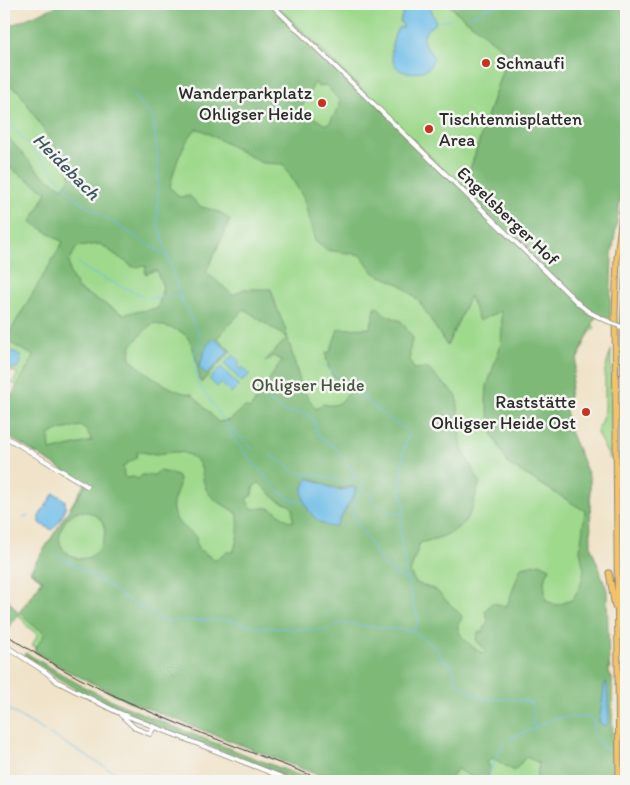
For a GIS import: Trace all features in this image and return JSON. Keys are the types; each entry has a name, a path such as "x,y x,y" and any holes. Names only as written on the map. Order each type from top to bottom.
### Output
{"highway":[{"path":"618,781 615,314 617,258 626,178"},
{"path":"626,261 626,614"},
{"path":"611,337 615,314"},
{"path":"625,331 626,352"},
{"path":"609,573 617,622"}],"street":[{"name":"Engelsberger Hof","path":"271,4 568,294 588,312 625,331"},
{"path":"4,436 87,486"},
{"path":"4,645 56,681 117,712 292,781"},
{"path":"117,712 137,729 150,734 154,727"}],"green space":[{"name":"Ohligser Heide","path":"62,4 275,4 461,187 465,185 508,53 449,4 626,4 626,162 612,254 610,319 598,315 595,319 577,360 567,404 566,418 590,478 591,547 607,590 609,673 612,678 613,781 536,781 539,763 526,757 514,771 493,758 487,762 490,767 489,781 479,781 457,769 449,781 333,781 126,700 64,669 34,651 45,633 30,623 20,611 43,580 30,571 86,484 4,434 4,409 34,356 8,342 4,348 4,342 63,242 31,222 47,192 4,164 4,133 40,173 62,188 70,178 69,169 18,90 4,84 4,28","holes":["315,82 318,87 326,85 340,101 338,104 340,105 329,124 326,123 325,125 301,108","196,129 202,130 262,163 283,164 303,197 315,241 326,250 361,255 374,273 401,285 419,301 447,346 470,296 479,321 501,311 502,331 500,347 487,386 486,401 493,435 508,464 585,511 580,550 584,571 580,587 572,600 557,605 546,601 544,581 550,568 540,563 521,567 507,606 492,603 485,611 488,620 483,632 478,632 476,640 486,651 483,653 475,649 460,633 458,625 462,616 436,590 416,583 410,572 420,543 449,534 461,525 472,510 480,483 462,449 457,396 427,368 414,369 410,354 413,338 401,321 386,315 376,306 370,328 338,329 330,352 326,353 326,357 334,377 348,392 338,404 323,404 316,409 302,389 285,328 271,289 243,289 233,295 206,272 230,220 219,212 199,206 190,196 179,197 170,187 182,149","100,244 133,267 146,266 145,274 156,270 163,287 158,308 123,314 78,289 70,273 69,261 77,247","244,309 287,338 265,361 267,362 273,356 282,360 250,409 245,407 230,420 218,422 192,394 167,386 130,359 131,346 154,323 178,330 188,338 196,357 201,383 231,351 217,338","81,426 87,431 92,441 50,451 49,435 56,431","138,451 154,454 180,452 194,458 202,470 204,484 208,493 237,513 238,532 233,552 226,552 215,560 197,548 196,537 180,524 173,510 174,498 179,482 178,477 170,473 158,471 155,475 142,475 138,479 133,477 126,478 123,466 136,458","313,478 332,487 341,489 353,487 356,489 347,506 322,524 305,503","259,483 277,500 289,505 293,509 293,522 287,520 274,510 251,508 246,499 252,495 254,486","78,511 93,514 102,521 105,531 103,542 97,551 88,557 78,558 66,552 62,547 60,535 64,523"]},
{"name":"Ohligser Heide","path":"266,4 595,327 581,344 554,392 585,511 610,669 606,671 589,781 350,781 55,659 32,645 38,635 28,627 18,614 39,585 41,579 31,572 85,483 4,433 17,386 12,383 18,374 4,367 4,348 46,278 62,245 4,342 4,164 40,187 4,161 4,31"},
{"path":"275,4 449,4 508,53 465,185 460,186"},
{"path":"611,350 610,459 597,433 605,410 605,370"},
{"path":"4,594 19,614 6,632 4,631"},
{"path":"26,653 82,686 122,705 314,781 297,781 119,711 84,695 23,655"}],"water":[{"path":"404,4 428,4 436,22 426,31 423,41 434,59 428,69 409,73 396,67 393,62 392,48 395,34 398,28 404,27 400,21"},
{"path":"214,338 229,351 206,375 199,366 207,345"},
{"path":"13,351 20,355 21,363 17,368 11,368 10,373 6,374 4,371 7,366 5,358 8,353"},
{"path":"233,355 240,362 238,367 240,369 242,367 250,374 242,382 224,364"},
{"path":"221,367 239,386 231,393 221,383 217,387 209,379"},
{"path":"309,478 339,490 355,487 355,493 336,526 321,523 308,510 303,492 304,484"},
{"path":"54,493 65,500 66,504 62,516 52,530 39,523 39,516"},
{"path":"607,682 609,723 604,726 599,722 605,683"}],"waterway":[{"path":"469,17 487,8 506,4"},
{"path":"439,21 449,20"},
{"name":"Heidebach","path":"129,90 153,118 158,160 158,225 181,298 199,334 199,344 194,353 198,383 229,428 253,449"},
{"name":"Heidebach","path":"4,118 80,202 168,257"},
{"path":"78,263 90,272 143,296"},
{"path":"149,298 170,296 181,298"},
{"path":"317,363 329,369 384,416 409,433 404,448 401,481 401,495 404,503 400,536 408,582 419,622 413,631 436,648 443,660 452,665 456,682 473,694 487,700 509,699 530,702 534,708 532,723 535,728"},
{"path":"4,382 6,374"},
{"path":"262,398 268,400"},
{"path":"269,401 285,412 305,413 309,416 314,421 318,435 336,448 357,477 342,482 320,475 306,474 295,471 269,454"},
{"path":"230,429 230,434 234,440 275,488 289,499 304,503"},
{"name":"Heidebach","path":"362,481 362,488 371,494 372,502 388,511 402,514"},
{"path":"357,499 362,488"},
{"path":"356,502 351,511 382,564 407,581"},
{"path":"23,517 29,515"},
{"path":"57,555 165,621 228,620 256,627 308,630 329,630 341,623 412,631"},
{"path":"4,707 129,781"},
{"path":"509,739 553,718 590,717 594,723 593,733"},
{"path":"595,735 600,745 609,750"},
{"path":"487,781 495,760 505,742"}],"railway":[{"path":"4,633 80,679 120,698 202,733 326,781"}],"place":[{"name":"Schnaufi","path":"486,63"},
{"name":"Wanderparkplatz Ohligser Heide","path":"322,103"},
{"name":"Tischtennisplatten Area","path":"429,129"},
{"name":"Raststätte Ohligser Heide Ost","path":"586,412"}]}
